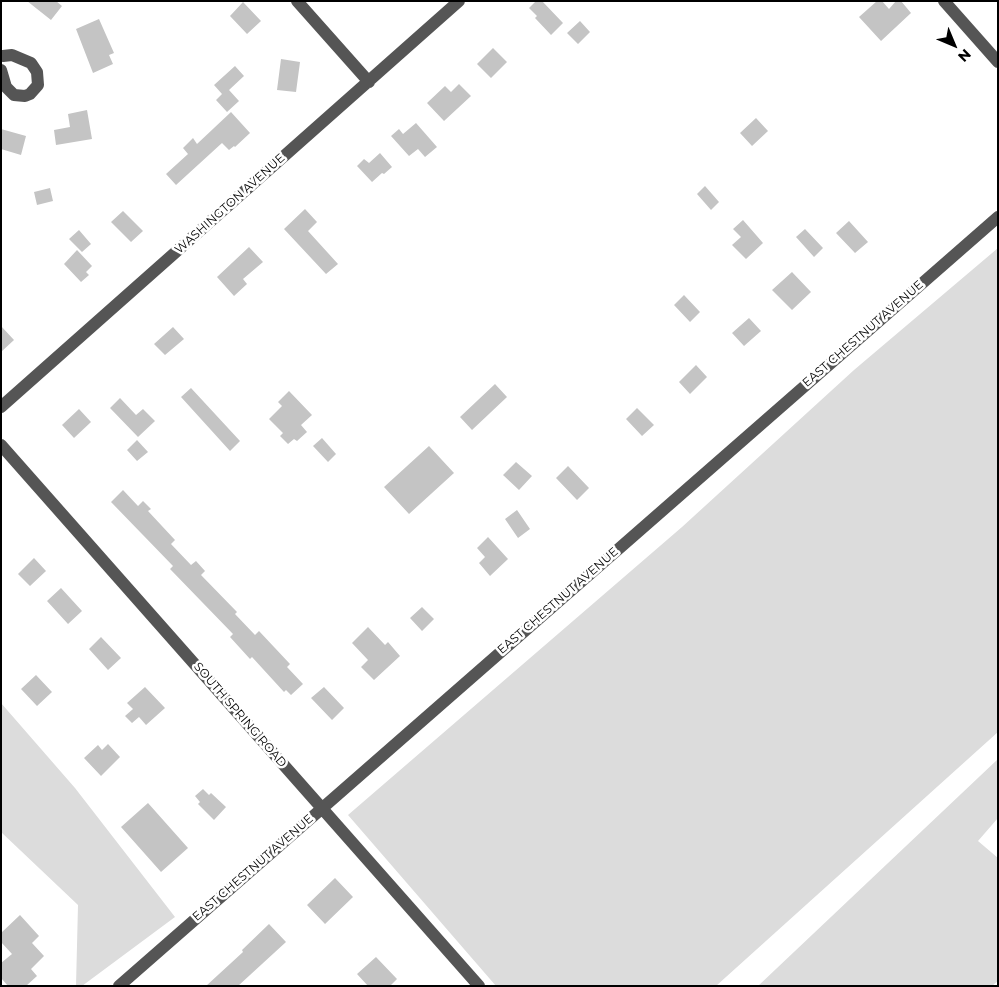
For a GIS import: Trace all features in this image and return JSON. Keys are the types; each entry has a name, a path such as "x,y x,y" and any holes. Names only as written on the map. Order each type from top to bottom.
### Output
{"street":[{"path":"297,1 368,82"},
{"name":"WASHINGTON AVENUE","path":"1,407 459,1"},
{"path":"944,1 998,62"},
{"path":"1,70 6,88 14,95 25,96 30,94 38,85 37,72 31,63 12,55 3,56"},
{"name":"EAST CHESTNUT AVENUE","path":"119,986 998,217"},
{"name":"SOUTH SPRING ROAD","path":"1,444 479,986"}],"shaded area":[{"path":"998,248 998,732 716,986 496,986 348,815 682,527 854,370"},
{"path":"1,703 75,788 175,917 82,986 76,986 78,905 1,832"},
{"path":"998,759 998,818 978,841 998,858 998,981 992,986 758,986"}],"building":[{"path":"27,1 56,1 62,6 51,20"},
{"path":"536,1 542,1 563,23 551,35 535,18 537,16 529,8"},
{"path":"877,1 882,1 889,9 896,1 901,1 911,13 881,41 859,17"},
{"path":"243,2 261,21 247,34 230,16"},
{"path":"99,19 114,53 109,55 113,64 93,73 76,29"},
{"path":"580,21 590,32 578,44 567,33"},
{"path":"493,48 507,62 491,78 477,64"},
{"path":"281,59 300,62 296,92 277,90"},
{"path":"235,66 244,76 229,90 239,101 227,112 216,100 222,94 214,85"},
{"path":"459,84 471,96 444,121 427,103 445,86 451,92"},
{"path":"87,110 92,139 56,145 54,130 70,127 68,114"},
{"path":"231,112 250,133 229,150 222,143 176,185 166,174 188,154 183,148 193,138 197,144"},
{"path":"756,118 768,131 752,146 740,133"},
{"path":"416,123 437,147 425,157 418,149 409,156 391,136 399,129 403,134"},
{"path":"1,129 26,136 21,155 1,149"},
{"path":"380,153 392,167 372,182 357,166 364,159 369,163"},
{"path":"705,186 719,202 711,210 697,194"},
{"path":"50,188 53,201 37,205 34,192"},
{"path":"305,209 317,222 308,231 338,264 326,274 284,229"},
{"path":"123,211 143,231 131,242 111,222"},
{"path":"743,220 763,243 746,259 732,245 741,237 733,229"},
{"path":"849,221 868,242 855,253 836,233"},
{"path":"805,229 823,248 814,257 796,237"},
{"path":"79,230 91,244 82,252 69,239"},
{"path":"249,247 263,262 243,279 247,284 234,296 217,277"},
{"path":"77,250 92,266 86,272 89,275 81,282 64,264"},
{"path":"792,272 811,292 792,310 772,290"},
{"path":"684,295 700,312 690,322 674,305"},
{"path":"749,318 761,331 744,346 732,333"},
{"path":"1,326 14,340 1,352"},
{"path":"173,327 184,339 165,355 154,344"},
{"path":"696,365 707,377 690,394 679,382"},
{"path":"495,384 507,397 472,430 460,417"},
{"path":"191,388 240,441 230,451 181,397"},
{"path":"289,391 312,415 301,425 307,432 297,441 294,439 288,444 280,436 283,433 269,419 282,406 278,402"},
{"path":"120,398 136,415 143,409 155,421 138,437 110,408"},
{"path":"637,408 654,425 642,436 626,419"},
{"path":"79,409 91,422 74,438 62,425"},
{"path":"322,438 336,454 328,462 313,446"},
{"path":"137,440 148,452 137,461 127,450"},
{"path":"429,446 454,473 409,514 384,487"},
{"path":"516,462 532,476 519,490 503,475"},
{"path":"568,466 589,488 577,500 556,478"},
{"path":"123,490 138,506 143,501 151,509 148,511 175,540 171,544 191,565 196,561 205,571 201,575 237,612 235,614 255,635 259,631 290,664 287,667 303,684 291,695 286,690 284,692 252,657 250,659 230,637 233,634 170,569 173,566 111,502"},
{"path":"517,510 530,529 518,538 505,519"},
{"path":"488,537 508,559 490,576 479,563 485,557 477,548"},
{"path":"34,558 46,571 30,586 18,574"},
{"path":"61,588 82,611 68,624 47,601"},
{"path":"422,607 434,619 422,631 410,618"},
{"path":"368,627 385,645 388,642 400,656 374,680 361,667 368,660 352,643"},
{"path":"101,637 121,658 108,670 89,649"},
{"path":"36,675 52,692 37,706 21,689"},
{"path":"145,687 165,708 146,725 139,717 132,723 125,716 133,709 127,703"},
{"path":"324,687 344,708 332,720 311,698"},
{"path":"108,744 120,757 101,776 84,758 98,745 102,750"},
{"path":"203,789 209,795 211,793 226,807 214,820 198,804 200,802 195,796"},
{"path":"148,803 188,848 161,872 121,827"},
{"path":"335,878 353,897 325,924 307,905"},
{"path":"20,915 39,936 32,943 44,956 31,969 37,976 26,986 8,986 1,978 1,963 12,954 1,942 1,933"},
{"path":"269,924 286,942 238,986 206,986 243,952 242,950"},
{"path":"376,957 397,979 390,986 368,986 357,974"}]}
